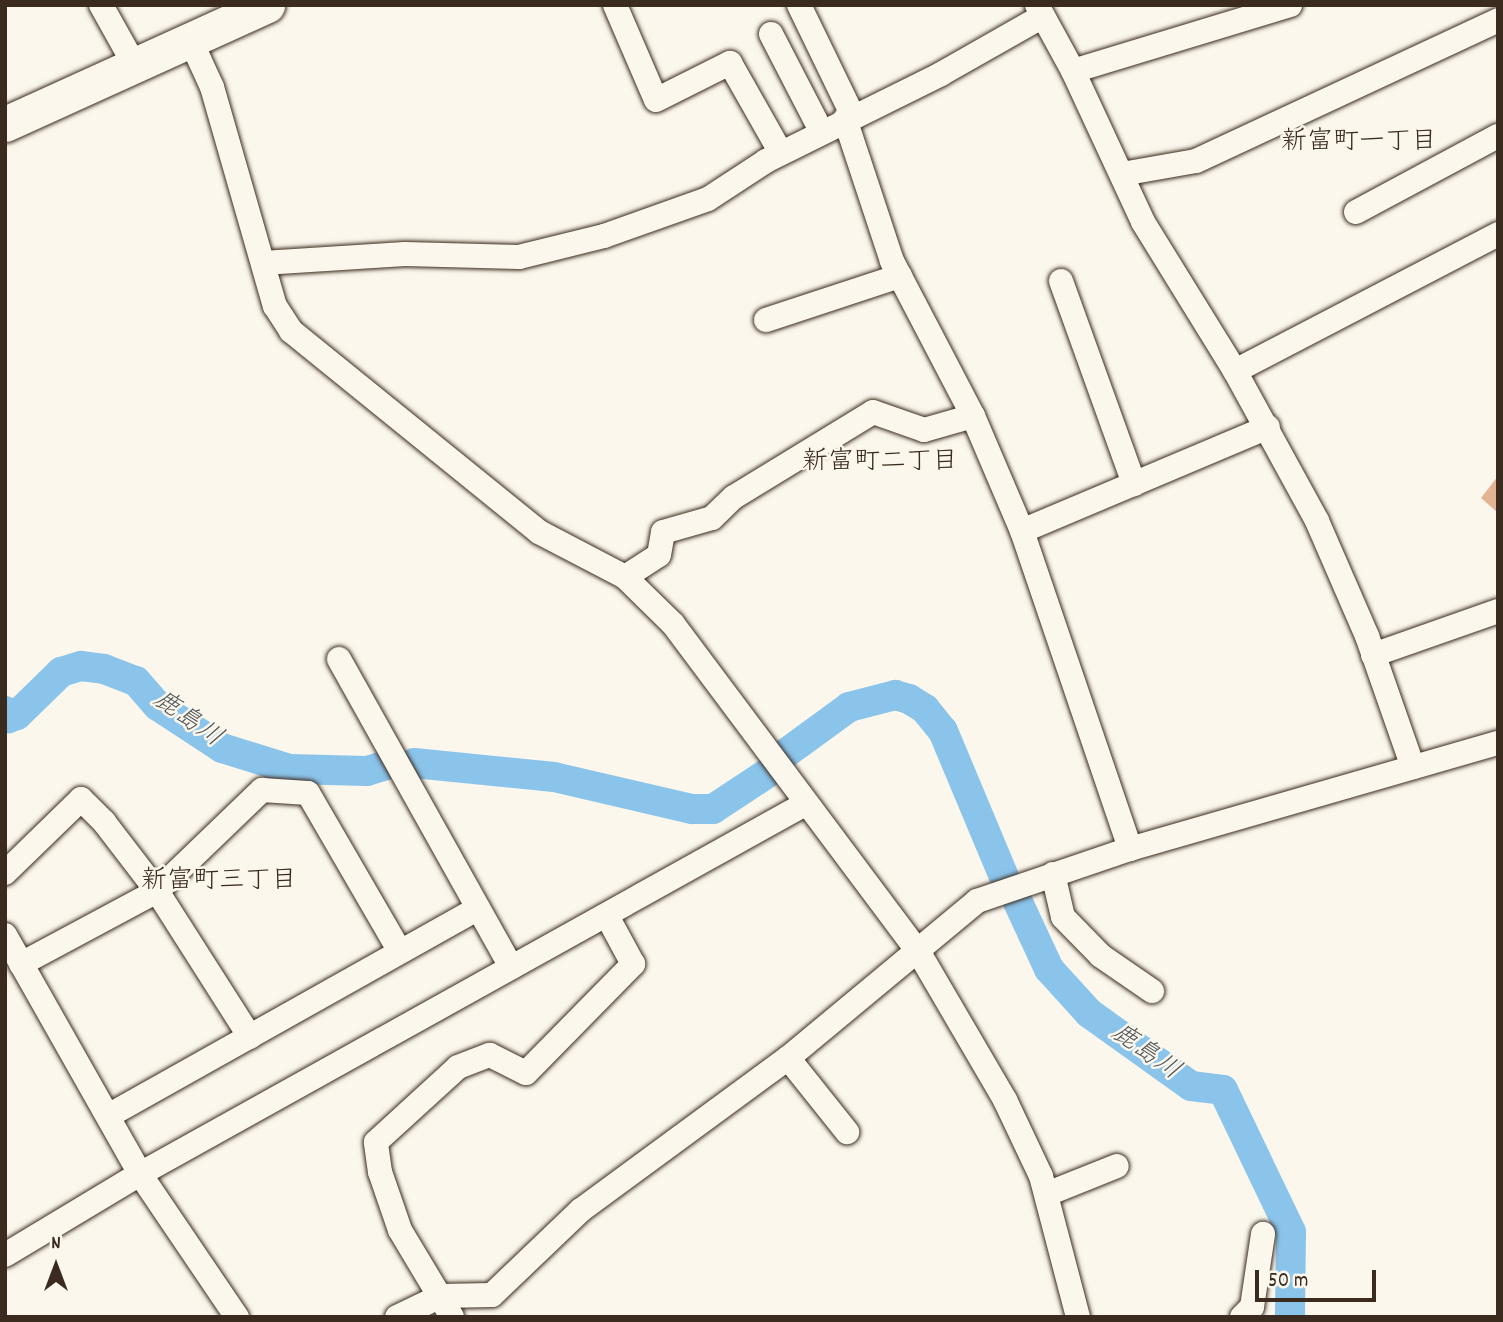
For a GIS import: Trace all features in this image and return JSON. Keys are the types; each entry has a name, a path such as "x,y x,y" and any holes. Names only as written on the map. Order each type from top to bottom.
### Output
{"highway":[{"path":"5,124 267,5"}],"street":[{"path":"101,5 134,64"},
{"path":"615,5 656,100 730,63 781,153"},
{"path":"799,5 849,117 900,276 973,416 1022,531 1130,849"},
{"path":"1073,71 1290,5"},
{"path":"263,263 405,254 519,257 604,236 708,199 821,131 941,74 1040,11 1073,71 1143,222 1235,370 1329,545 1373,655 1413,767"},
{"path":"1122,174 1196,161 1498,20"},
{"path":"771,34 821,131"},
{"path":"190,39 212,87 275,306 291,331 538,532 625,577 673,624 805,804 918,951 1005,1100 1047,1194 1078,1317"},
{"path":"1356,212 1498,136"},
{"path":"1235,370 1498,234"},
{"path":"766,320 900,276"},
{"path":"1061,281 1134,484"},
{"path":"625,577 659,555 663,532 712,518 734,497 873,412 924,430 973,416"},
{"path":"1022,531 1268,428"},
{"path":"1373,655 1498,611"},
{"path":"339,659 511,967"},
{"path":"397,1317 492,1295 581,1210 788,1058 977,901 1130,849 1498,743"},
{"path":"21,964 157,891 262,790 308,793 399,950"},
{"path":"5,873 81,799 104,822 157,891 250,1037"},
{"path":"5,1255 140,1174 805,804"},
{"path":"1053,874 1063,917 1101,956 1152,991"},
{"path":"107,1116 478,908"},
{"path":"446,1306 400,1230 380,1172 376,1142 458,1067 490,1055 526,1073 633,964 607,916"},
{"path":"5,934 140,1174 191,1255 237,1317"},
{"path":"788,1058 846,1132"},
{"path":"1047,1194 1117,1166"},
{"path":"1242,1317 1252,1307 1264,1234"}],"building":[{"path":"1498,476 1498,513 1481,498"}],"waterway":[{"name":"鹿島川","path":"5,711 8,718 17,715 61,672 81,666 104,669 136,681 158,706 222,748 289,769 367,771 394,763"},
{"name":"鹿島川","path":"786,753 849,707 895,695 909,699 925,709 943,731 1004,877"},
{"name":"鹿島川","path":"414,763 554,777 692,809 713,809 766,774"},
{"name":"鹿島川","path":"1017,900 1049,969 1089,1013 1191,1086 1223,1090 1291,1232 1290,1317"}],"district":[{"name":"新富町一丁目","path":"1359,143"},
{"name":"新富町二丁目","path":"880,463"},
{"name":"新富町三丁目","path":"219,882"}]}
